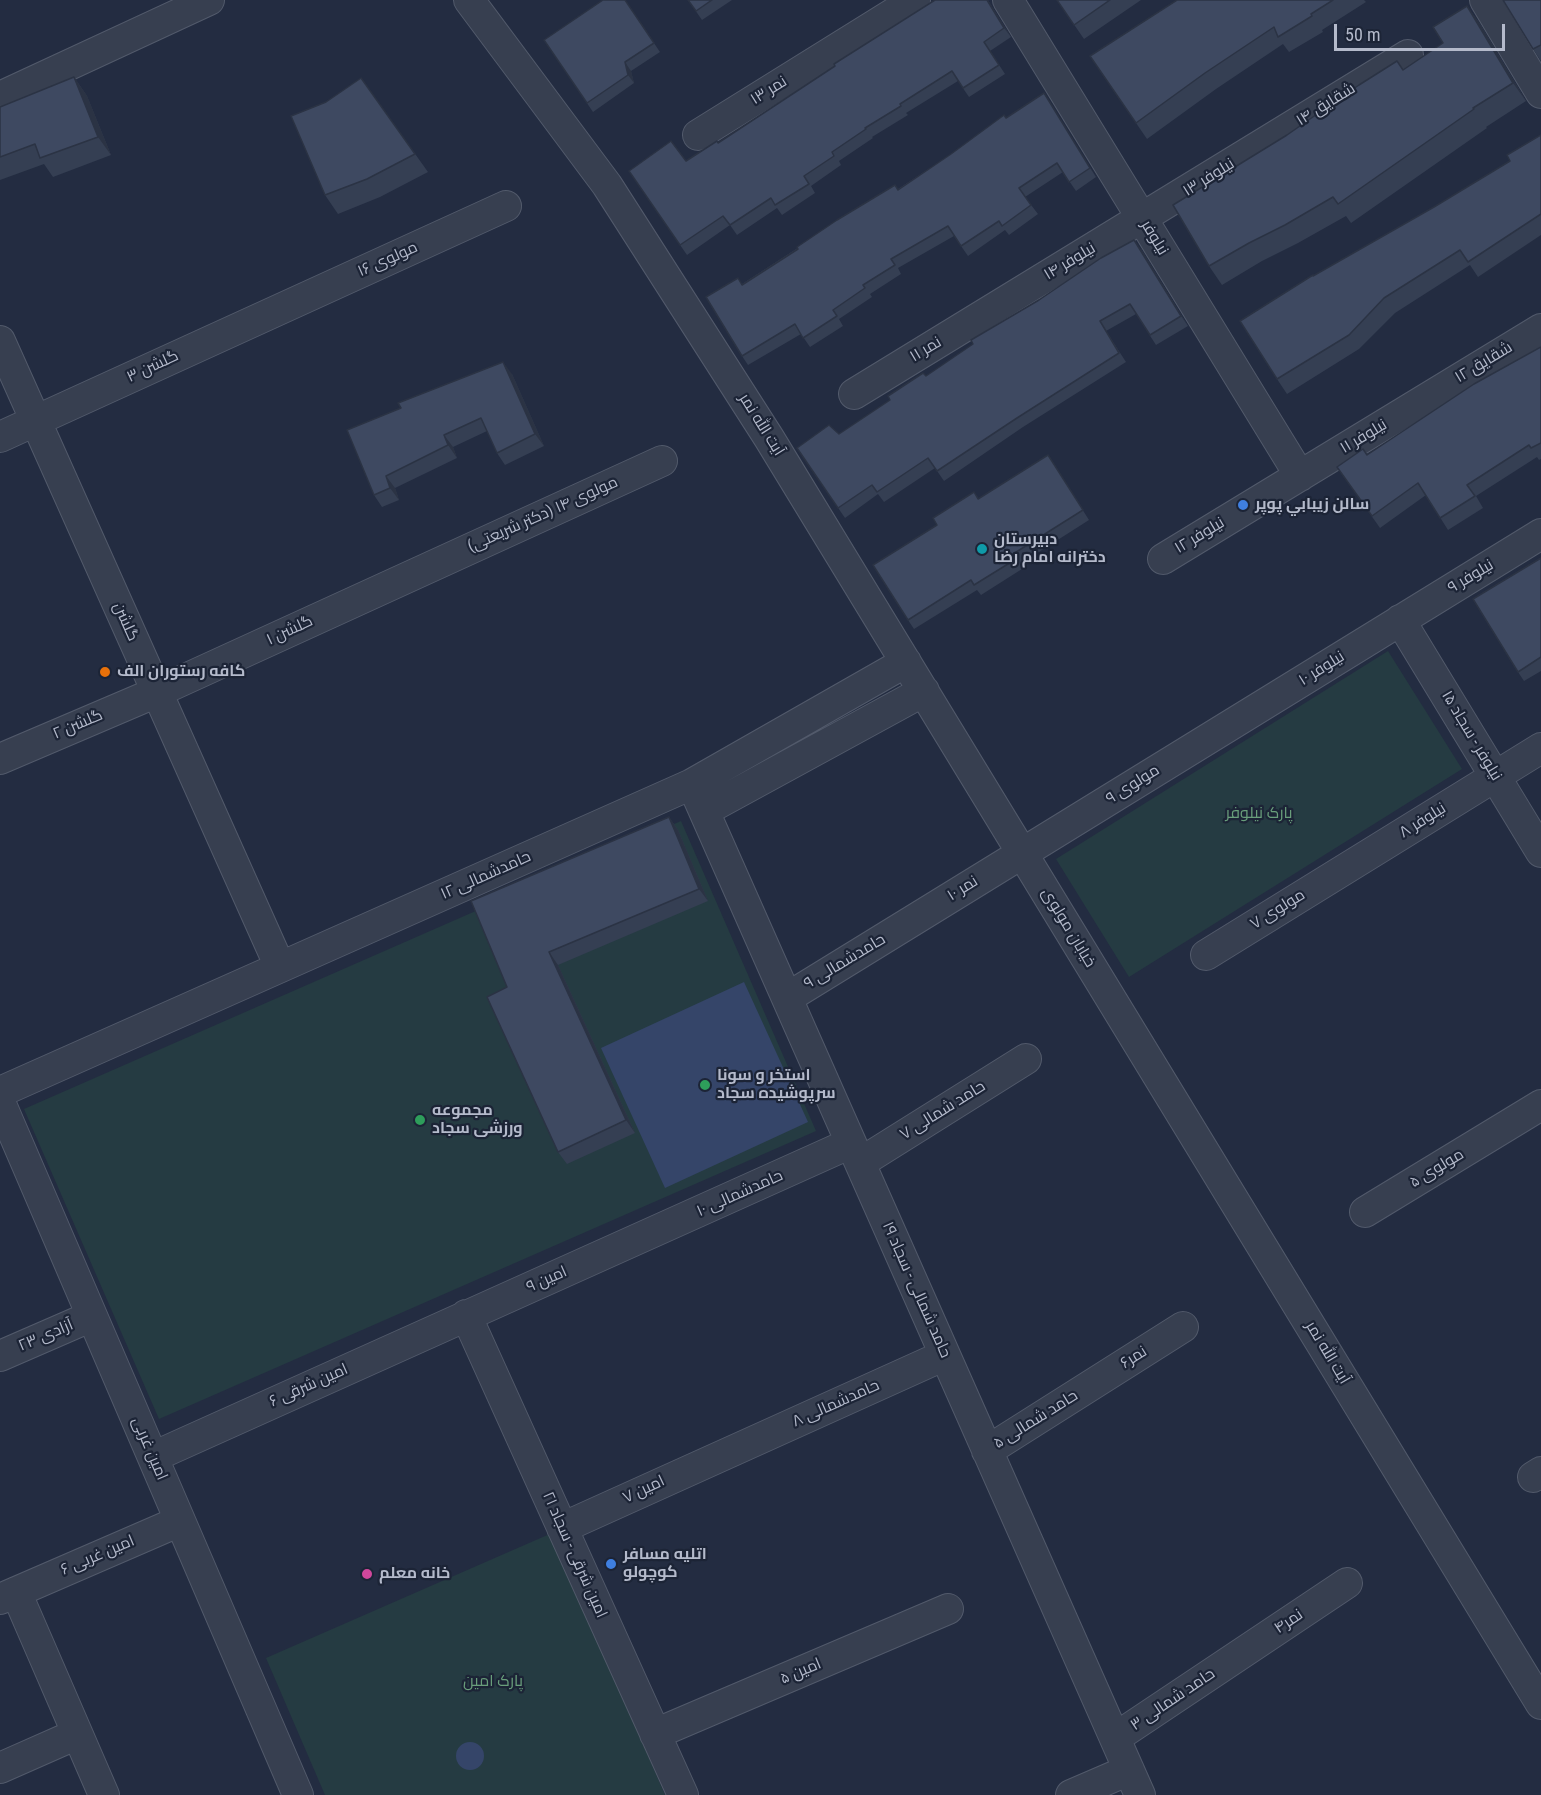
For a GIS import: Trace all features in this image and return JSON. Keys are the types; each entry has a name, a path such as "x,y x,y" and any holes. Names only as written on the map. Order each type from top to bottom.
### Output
{"street":[{"path":"0,97 209,0"},
{"name":"نمر ۱۳","path":"698,135 915,0"},
{"name":"نیلوفر","path":"1008,0 1300,476"},
{"path":"1485,0 1541,93"},
{"name":"آیت الله نمر","path":"474,6 607,185 770,438 1022,853"},
{"name":"شقایق ۱۴","path":"1275,137 1408,54"},
{"name":"نیلوفر ۱۳","path":"1142,219 1275,137"},
{"name":"مولوی ۱۶","path":"271,313 506,206"},
{"name":"نیلوفر ۱۴","path":"998,306 1142,219"},
{"name":"نمر ۱۱","path":"854,394 998,306"},
{"name":"گلشن ۳","path":"0,437 271,313"},
{"name":"شقایق ۱۲","path":"1428,398 1541,329"},
{"name":"گلشن","path":"0,341 280,968"},
{"name":"نیلوفر ۱۱","path":"1300,476 1428,398"},
{"name":"مولوی ۱۴ (دکتر شریعتی)","path":"424,570 662,461"},
{"name":"نیلوفر ۱۲","path":"1162,559 1300,476"},
{"name":"نیلوفر ۹","path":"1400,621 1541,534"},
{"name":"گلشن ۱","path":"157,692 424,570"},
{"name":"نیلوفر ۱۰","path":"1243,717 1400,621"},
{"name":"نیلوفر - سجاد ۱۵","path":"1400,621 1541,852"},
{"name":"حامدشمالی ۱۲","path":"0,1092 692,784 906,662"},
{"path":"704,812 924,691"},
{"name":"گلشن ۲","path":"0,759 157,692"},
{"name":"مولوی ۹","path":"1022,853 1243,717"},
{"name":"نیلوفر ۸","path":"1350,865 1541,748"},
{"name":"حامد شمالی - سجاد ۱۹","path":"692,784 1135,1782"},
{"name":"نمر ۱۰","path":"904,926 1022,853"},
{"name":"خیابان مولوی","path":"1022,853 1114,1003"},
{"name":"مولوی ۷","path":"1206,955 1350,865"},
{"name":"حامدشمالی ۹","path":"787,998 904,926"},
{"name":"آیت الله نمر","path":"1114,1003 1541,1704"},
{"name":"حامد شمالی ۷","path":"856,1153 1026,1059"},
{"name":"امین غربی","path":"0,1102 298,1795"},
{"name":"مولوی ۵","path":"1365,1212 1541,1106"},
{"name":"حامدشمالی ۱۰","path":"628,1244 856,1153"},
{"name":"امین ۹","path":"466,1315 628,1244"},
{"name":"امین شرقی ۶","path":"153,1457 466,1315"},
{"name":"امین شرقی - سجاد ۲۱","path":"466,1315 683,1795"},
{"name":"آزادی ۲۳","path":"0,1356 92,1316"},
{"name":"نمر۶","path":"1085,1389 1184,1327"},
{"name":"حامدشمالی ۸","path":"727,1453 945,1356"},
{"name":"حامد شمالی ۵","path":"987,1451 1085,1389"},
{"name":"امین ۷","path":"562,1528 727,1453"},
{"name":"امین غربی ۶","path":"8,1595 180,1521"},
{"name":"نمر۴","path":"1231,1661 1347,1583"},
{"path":"8,1595 78,1734 104,1795"},
{"name":"امین ۵","path":"655,1734 948,1610"},
{"name":"حامد شمالی ۳","path":"1115,1738 1231,1661"},
{"path":"0,1767 78,1734"},
{"path":"1071,1795 1135,1782"}],"green space":[{"name":"پارک نیلوفر","path":"1388,651 1462,769 1129,977 1056,859"},
{"name":"مجموعه ورزشی سجاد","path":"681,821 816,1131 159,1419 24,1109"},
{"name":"پارک امین","path":"552,1533 665,1795 325,1795 266,1658"}],"water":[{"name":"استخر و سونا سرپوشیده سجاد","path":"744,982 808,1122 665,1188 601,1048"},
{"path":"470,1742 480,1746 484,1756 480,1766 470,1770 460,1766 456,1756 460,1746"}],"building":[{"path":"603,0 625,0 654,43 625,62 628,75 587,103 544,40"},
{"path":"688,0 712,0 696,11"},
{"path":"935,0 987,0 1004,28 984,42 999,65 963,88 952,71 832,152 834,156 804,176 809,184 775,205 771,198 730,225 723,216 680,245 629,171 671,141 686,161 717,141 718,143 835,66 834,64"},
{"path":"1057,0 1110,0 1074,25"},
{"path":"1177,0 1333,0 1278,37 1274,27 1136,123 1090,56"},
{"path":"1503,0 1541,0 1541,45 1533,49"},
{"path":"1467,6 1513,83 1473,108 1338,204 1333,197 1209,266 1173,205 1287,135 1397,61 1403,70 1443,43 1433,27"},
{"path":"74,77 98,137 40,158 35,144 0,157 0,107"},
{"path":"361,78 415,154 367,179 325,195 291,116 326,102"},
{"path":"1044,93 1090,168 1069,182 1057,163 1019,188 1031,205 1002,226 999,221 961,246 948,226 891,259 895,265 863,285 865,288 833,310 837,316 803,338 795,324 742,356 706,297 738,278 742,285 798,249 797,247 837,220 895,185 898,190 1004,115 1006,118"},
{"path":"1541,135 1541,214 1468,262 1460,250 1384,298 1349,335 1277,379 1240,321 1313,275 1510,161 1507,155"},
{"path":"1134,240 1181,316 1150,335 1130,304 1100,321 1119,353 937,471 928,458 877,492 872,485 838,508 797,448 829,425 839,434 890,400 888,396 923,373 926,376 973,344 971,340 1039,300 1101,258"},
{"path":"1541,347 1541,443 1531,448 1529,445 1467,485 1475,496 1440,518 1418,483 1372,516 1337,467 1363,449 1367,455 1474,384"},
{"path":"503,362 535,434 497,453 481,418 444,435 448,445 386,476 390,488 374,495 347,430 401,408 398,403"},
{"name":"دبیرستان دخترانه امام رضا","path":"1048,455 1083,510 1013,554 1016,559 974,585 971,580 908,620 873,565 937,525 933,518 974,492 978,499"},
{"path":"1541,558 1541,657 1518,672 1473,599"},
{"path":"669,817 699,889 549,952 626,1120 558,1152 487,997 507,987 471,901"}],"place":[{"name":"سالن زيبابي پوپر","path":"1243,505"},
{"name":"دبیرستان دخترانه امام رضا","path":"982,549"},
{"name":"کافه رستوران الف","path":"105,672"},
{"name":"استخر و سونا سرپوشیده سجاد","path":"705,1085"},
{"name":"مجموعه ورزشی سجاد","path":"420,1120"},
{"name":"اتليه مسافر كوچولو","path":"611,1564"},
{"name":"خانه معلم","path":"367,1574"}]}
